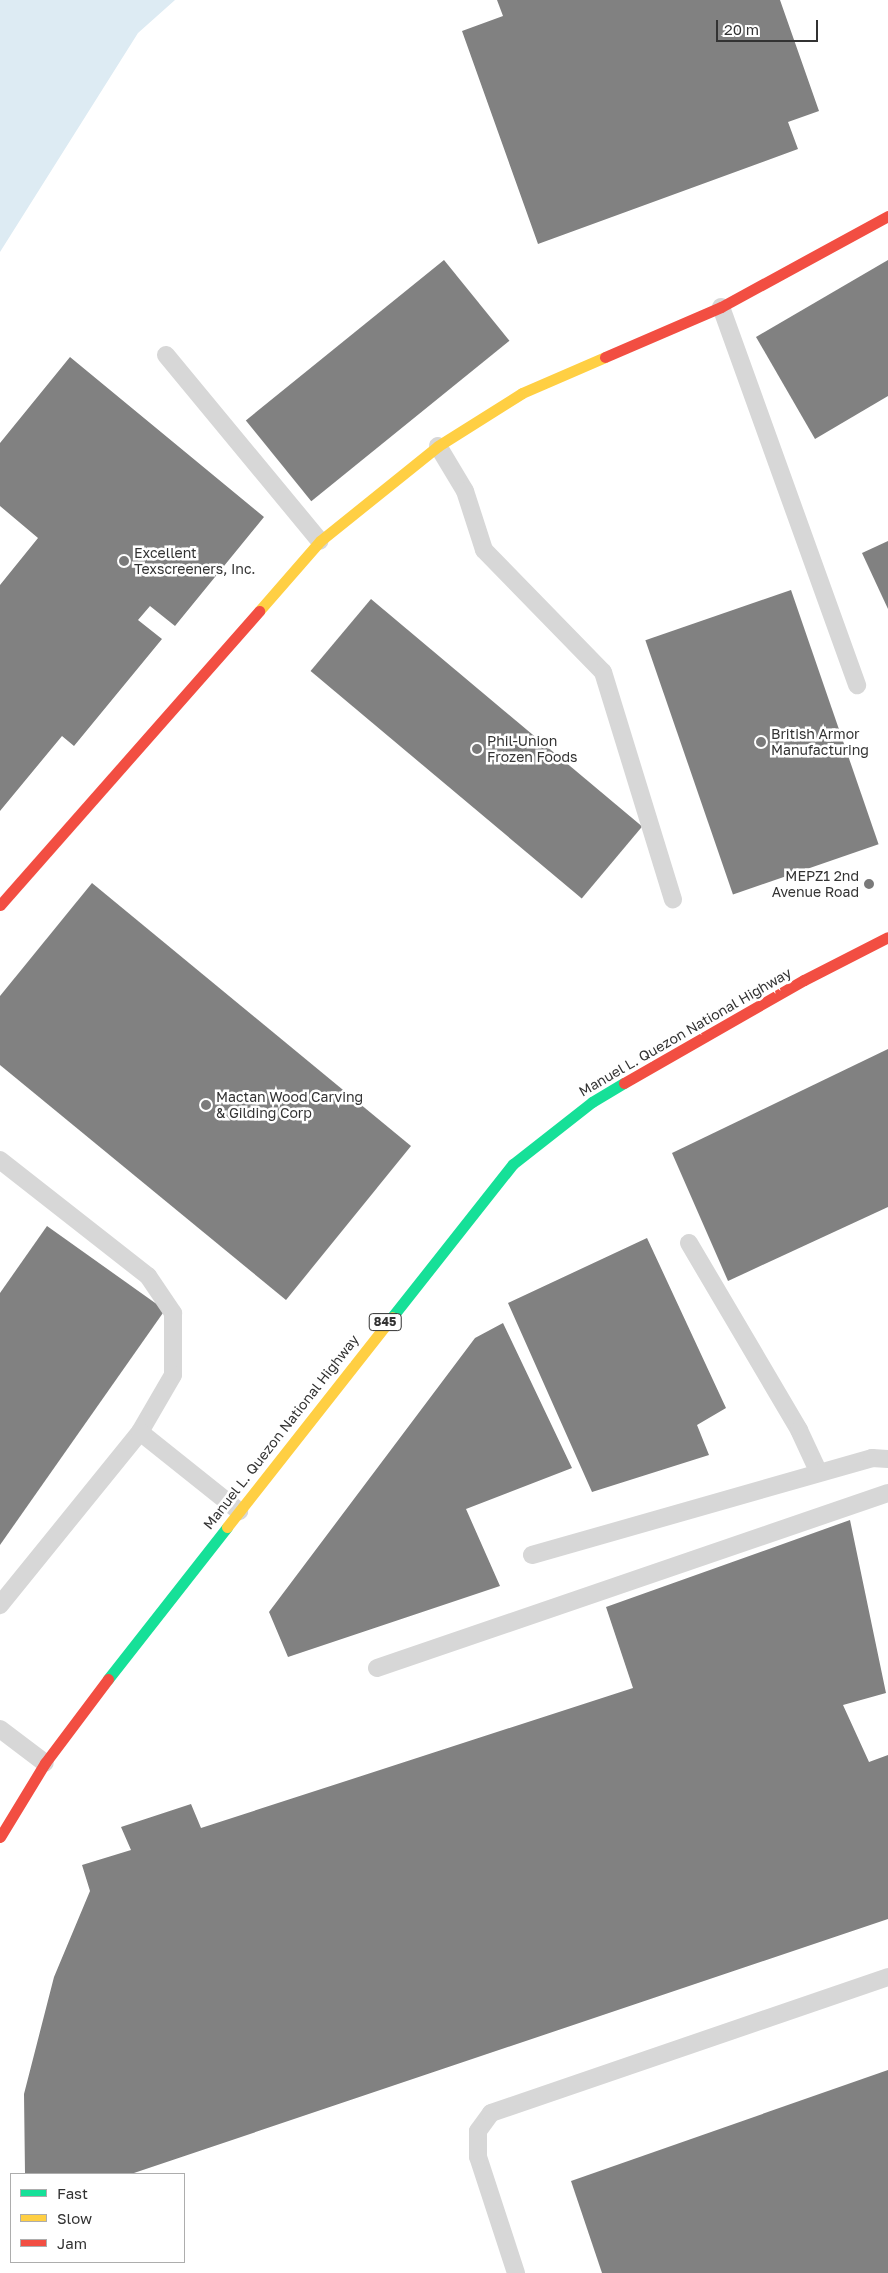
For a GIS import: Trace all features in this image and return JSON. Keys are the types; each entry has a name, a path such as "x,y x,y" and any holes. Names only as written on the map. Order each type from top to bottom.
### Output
{"main road":[{"path":"0,905 320,541 438,446 522,393 721,307 888,216"},
{"name":"Manuel L. Quezon National Highway","path":"0,1837 45,1763 239,1512 513,1164 592,1102 804,980 888,938"}],"lane":[{"path":"721,307 857,685"},
{"path":"166,355 320,541"},
{"path":"438,446 465,491 484,550 602,672 673,899"},
{"path":"0,1160 148,1276 172,1313 173,1375 140,1432 0,1605"},
{"path":"689,1243 799,1430 819,1473"},
{"path":"140,1432 239,1512"},
{"path":"532,1555 872,1458 888,1459"},
{"path":"377,1668 888,1494"},
{"path":"0,1729 45,1763"},
{"path":"516,2273 478,2157 478,2131 491,2113 888,1977"}],"shaded area":[{"path":"0,0 175,0 138,33 0,252"}],"building":[{"path":"497,0 780,0 819,111 788,122 798,149 538,244 462,31 503,16"},
{"path":"444,260 509,341 311,501 246,420"},
{"path":"888,260 888,396 815,439 756,337"},
{"name":"Excellent Texscreeners, Inc.","path":"70,357 264,517 175,626 150,606 138,620 162,639 74,746 62,736 0,811 0,585 38,538 0,506 0,443"},
{"path":"888,541 888,609 862,553"},
{"name":"British Armor Manufacturing","path":"791,590 879,844 733,894 645,640"},
{"name":"Phil-Union Frozen Foods","path":"371,599 642,827 582,899 311,671"},
{"name":"Mactan Wood Carving & Gilding Corp","path":"92,883 411,1146 286,1300 0,1065 0,996"},
{"path":"888,1049 888,1207 728,1281 672,1153"},
{"path":"47,1226 165,1310 0,1545 0,1293"},
{"path":"647,1238 726,1408 697,1425 709,1455 592,1492 508,1303"},
{"path":"503,1323 572,1468 466,1509 500,1586 288,1657 269,1612 475,1338"},
{"path":"850,1520 886,1693 843,1705 869,1762 888,1755 888,1919 134,2173 25,2173 24,2094 54,1977 90,1891 82,1865 131,1850 121,1827 191,1804 201,1828 633,1688 606,1607"},
{"path":"888,2070 888,2273 602,2273 571,2181"}],"traffic: fast":[{"path":"392,1317 513,1164 592,1102 624,1083"},
{"path":"108,1679 227,1527"}],"traffic: slow":[{"path":"259,611 320,541 438,446 522,393 605,357"},
{"path":"227,1527 392,1317"}],"traffic: jam":[{"path":"605,357 721,307 888,216"},
{"path":"0,905 259,611"},
{"path":"624,1083 804,980 888,937"},
{"path":"0,1837 45,1763 108,1679"}],"place":[{"name":"Excellent Texscreeners, Inc.","path":"124,561"},
{"name":"British Armor Manufacturing","path":"761,742"},
{"name":"Phil-Union Frozen Foods","path":"477,749"},
{"name":"MEPZ1 2nd Avenue Road","path":"869,884"},
{"name":"Mactan Wood Carving & Gilding Corp","path":"206,1105"}]}
